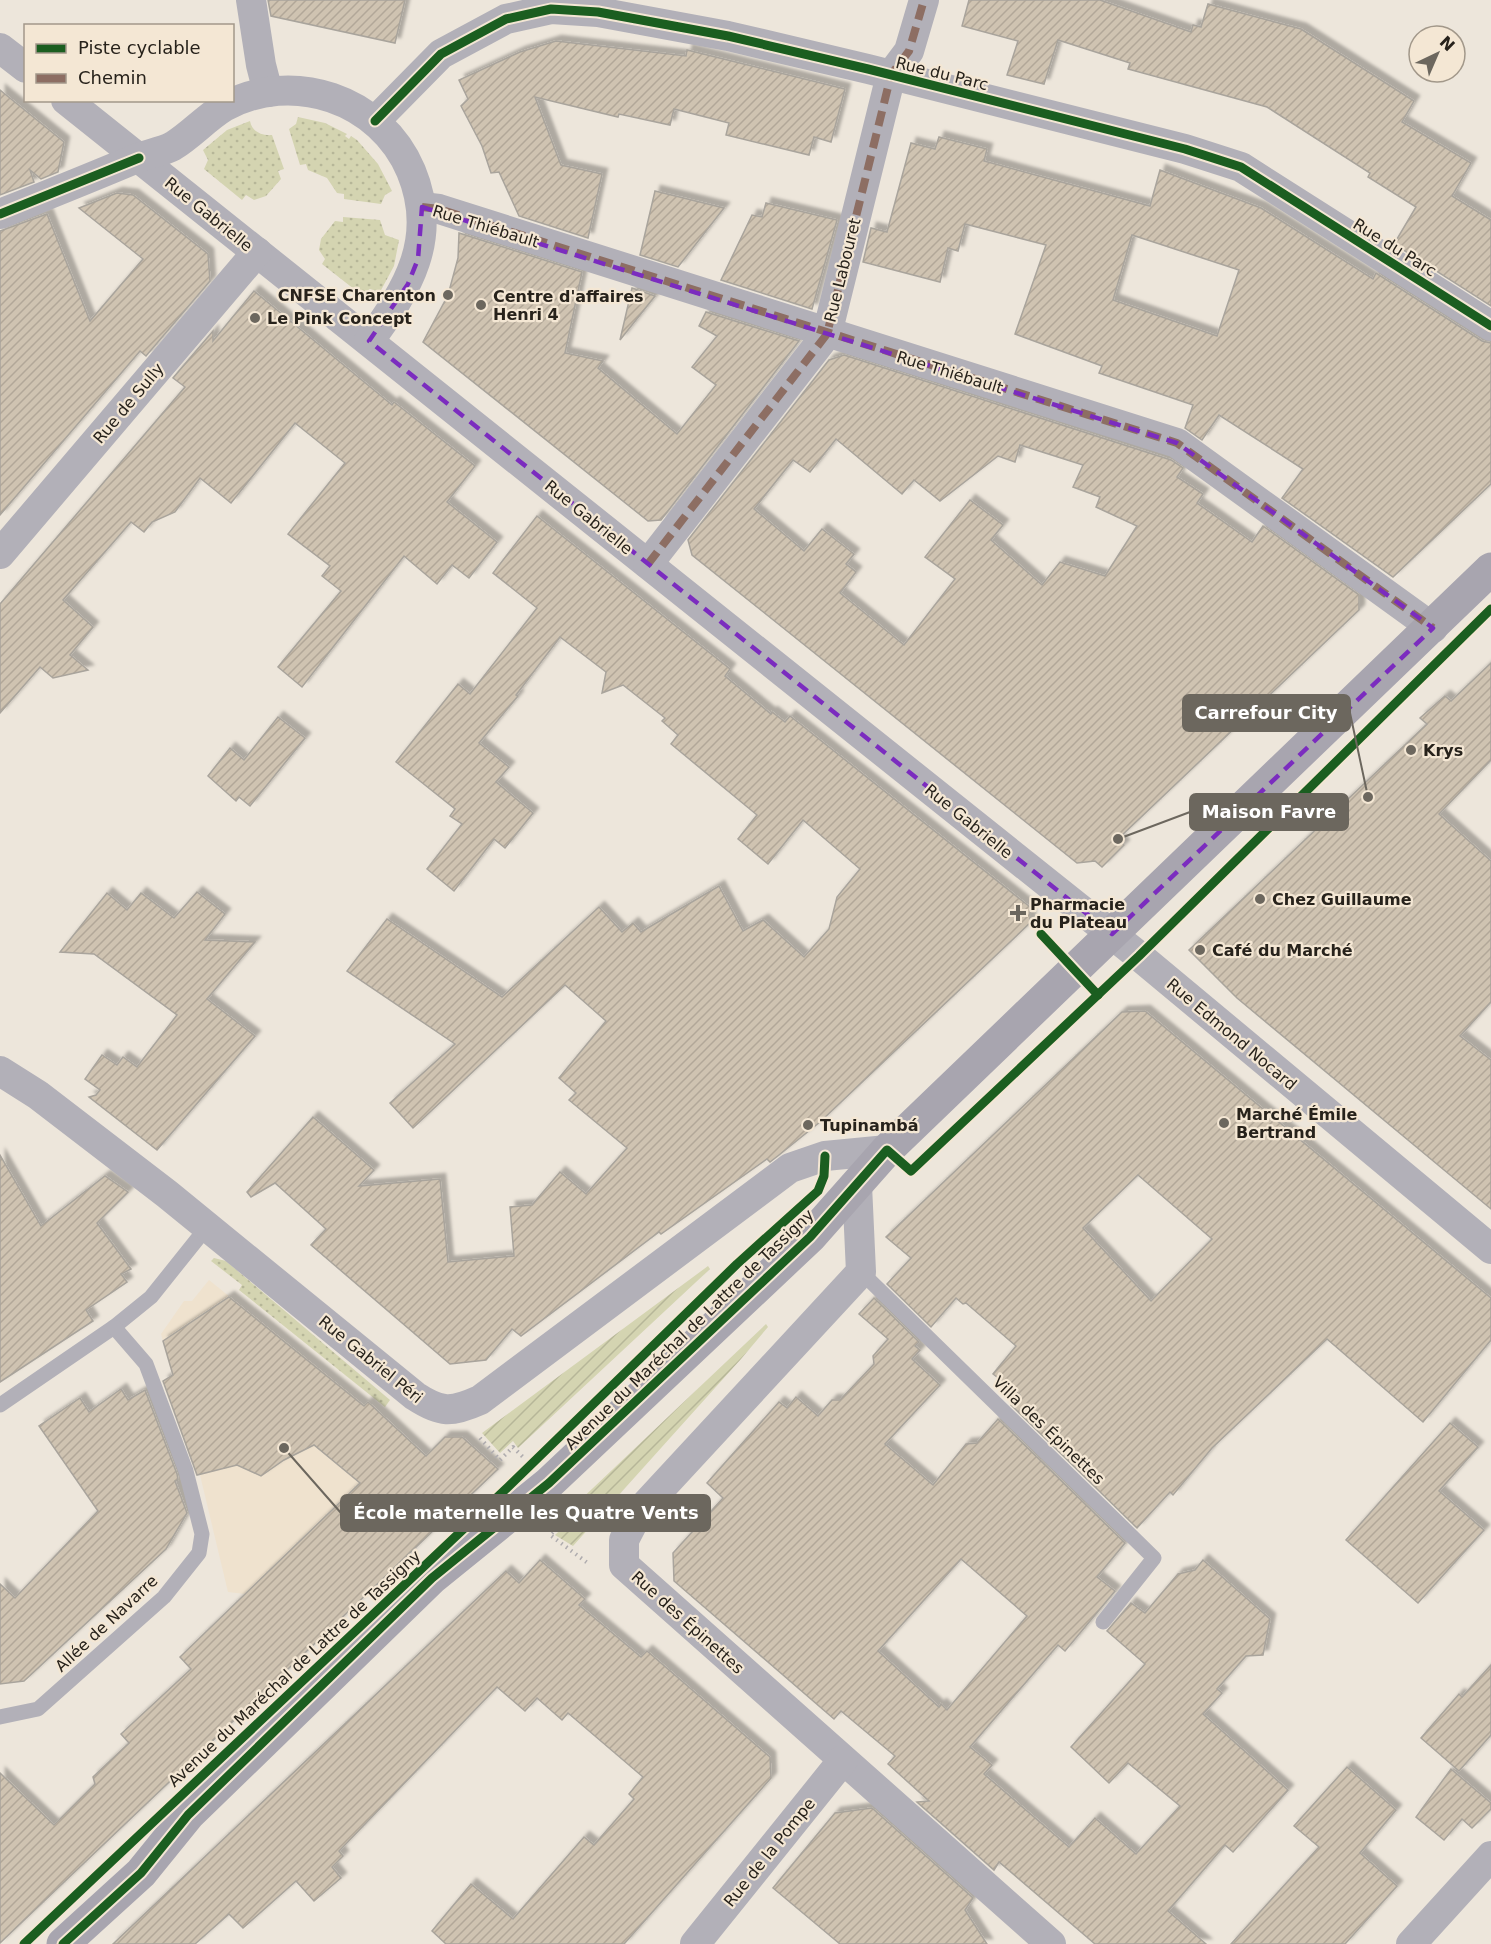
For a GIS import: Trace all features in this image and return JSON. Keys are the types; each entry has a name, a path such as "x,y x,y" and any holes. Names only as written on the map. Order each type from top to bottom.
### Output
{"main road":[{"name":"Avenue du Maréchal de Lattre de Tassigny","path":"63,1944 141,1873 188,1815 432,1578 558,1475 810,1238 887,1150 1433,628 1491,569"}],"street":[{"path":"251,0 268,92"},
{"name":"Rue Labouret","path":"648,564 827,333 891,75 909,51 924,0"},
{"name":"Rue du Parc","path":"375,121 441,54 506,19 551,9 598,12 728,36 891,75 1185,149 1241,167 1491,326"},
{"path":"0,48 24,66"},
{"path":"0,214 173,146 225,107 268,92 305,91 330,96 353,106 375,121 396,144 417,184 422,207 422,232 408,284 369,341"},
{"name":"Rue Gabrielle","path":"68,102 1112,934"},
{"name":"Rue Thiébault","path":"422,207 439,209 1177,443 1433,628"},
{"name":"Rue de Sully","path":"0,554 257,252"},
{"name":"Rue Edmond Nocard","path":"1112,934 1491,1249"},
{"name":"Rue Gabriel Péri","path":"0,1071 46,1101 207,1227 415,1396 429,1406 447,1411 480,1401 790,1168 825,1156 887,1150"},
{"path":"857,1185 861,1272"},
{"name":"Rue des Épinettes","path":"861,1272 638,1513 624,1540 624,1564 1051,1944"},
{"name":"Rue de la Pompe","path":"695,1944 843,1760"},
{"path":"1411,1944 1491,1856"}],"lane":[{"path":"0,1405 114,1327 151,1297 207,1227"},
{"name":"Villa des Épinettes","path":"861,1272 1154,1558 1103,1622"},
{"name":"Allée de Navarre","path":"0,1717 38,1709 164,1597 199,1552 202,1534 186,1471 146,1364 114,1327"}],"path":[{"path":"478,1436 501,1460 513,1447"},
{"path":"566,1549 550,1535 575,1512"}],"highlighted area":[{"path":"422,207 1177,443 1433,628 1112,934 369,341 408,284 418,259"}],"shaded area":[{"path":"209,1280 364,1405 368,1402 389,1422 360,1483 245,1594 228,1592 200,1475 161,1334 184,1301 192,1301"}],"green space":[{"path":"298,117 325,123 347,134 345,136 349,139 351,136 357,140 378,164 392,191 385,195 381,204 344,199 344,194 337,193 327,178 308,170 306,164 300,165 289,129 296,124"},
{"path":"250,121 258,132 272,135 284,169 278,171 281,179 266,196 254,200 246,195 242,200 204,169 208,160 203,150 227,130"},
{"path":"343,217 380,220 385,235 399,240 394,266 380,292 370,289 363,294 359,293 322,264 325,259 319,250 321,239 335,221 343,222"},
{"path":"214,1258 226,1261 390,1400 385,1407 239,1290 242,1285 211,1261"},
{"path":"708,1266 710,1269 518,1448 513,1441 500,1453 482,1433"},
{"path":"766,1324 768,1327 741,1359 573,1546 555,1535 579,1512 574,1506"}],"building":[{"path":"268,0 405,0 395,43 271,16"},
{"path":"969,0 1100,0 1191,32 1193,25 1201,27 1208,4 1301,29 1414,101 1402,122 1471,163 1452,196 1491,220 1491,306 1394,244 1416,207 1368,177 1370,173 1267,107 1128,69 1130,63 1058,40 1044,84 1007,75 1018,41 962,26"},
{"path":"556,41 686,56 687,50 845,89 831,142 814,137 809,155 726,135 729,123 674,109 670,125 619,114 618,117 535,97 561,165 602,174 588,238 519,216 499,172 491,173 482,146 461,106 468,99 459,80 520,52"},
{"path":"0,90 64,142 58,172 41,179 30,170 34,182 0,195"},
{"path":"939,137 987,149 984,161 1150,206 1160,170 1261,208 1373,279 1376,273 1482,341 1491,343 1491,484 1393,577 1282,498 1303,469 1219,415 1202,440 1185,428 1193,405 1099,373 1102,366 1015,334 1046,245 965,224 958,251 948,248 940,282 863,262 871,228 887,232 911,143 935,149","holes":["1132,235 1239,270 1217,336 1113,300"]},
{"path":"655,191 724,208 678,267 640,255"},
{"path":"117,193 133,195 208,254 210,281 146,356 140,351 0,515 0,231 47,214 90,321 143,259 79,208"},
{"path":"766,203 837,220 812,309 721,280 752,215 762,217"},
{"path":"459,233 582,272 565,353 603,361 598,368 677,434 716,385 692,367 717,336 699,326 706,312 799,341 661,520 648,521 423,342 448,295 458,258"},
{"path":"632,288 655,296 620,340"},
{"path":"254,291 392,405 394,402 475,466 447,502 497,542 469,578 452,565 437,584 404,556 302,687 278,667 341,591 322,576 330,566 288,534 345,463 295,423 231,503 200,478 175,512 152,522 144,532 131,522 63,600 93,627 70,655 88,670 53,678 40,667 0,713 0,604 185,387 173,378 213,331 213,341"},
{"path":"844,355 1171,460 1183,468 1177,477 1203,494 1197,503 1252,542 1263,526 1359,595 1359,610 1118,839 1124,845 1102,867 1095,861 1077,863 692,555 688,540 829,360","holes":["836,439 902,494 914,480 940,501 998,456 1015,462 1020,445 1083,465 1073,487 1100,497 1096,507 1137,526 1105,576 1060,562 1042,585 991,540 1003,525 970,500 925,557 955,579 904,645 840,593 856,572 846,564 854,554 822,529 804,551 754,509 793,460 810,472"]},
{"path":"537,516 730,669 725,676 771,714 772,712 785,722 790,716 1030,907 1030,923 820,1122 770,1162 767,1159 661,1234 659,1232 521,1336 512,1329 486,1360 450,1364 311,1245 326,1229 275,1183 251,1197 247,1192 313,1117 374,1170 359,1186 440,1179 448,1262 514,1256 510,1207 532,1205 560,1172 586,1194 627,1148 569,1100 576,1093 559,1078 606,1021 565,985 413,1128 390,1103 455,1044 347,971 387,919 502,997 599,907 622,932 633,923 641,932 719,886 743,931 763,920 804,957 829,929 837,897 860,869 803,820 768,864 738,839 757,815 671,744 678,735 662,721 665,718 623,685 602,693 606,672 560,637 516,695 518,696 479,743 509,767 496,782 533,813 505,848 494,839 454,891 427,869 462,824 450,816 455,809 396,762 458,684 470,694 537,608 493,573"},
{"path":"1491,663 1491,760 1439,814 1491,861 1491,1002 1460,1036 1491,1060 1491,1209 1237,998 1189,950 1427,724 1420,718 1445,696 1451,701"},
{"path":"278,717 305,738 250,806 239,797 236,801 208,776 230,748 244,760"},
{"path":"197,892 225,914 205,940 255,942 207,999 255,1036 157,1150 89,1097 96,1095 100,1090 85,1079 102,1055 117,1065 123,1057 137,1067 177,1015 94,954 60,952 107,893 127,910 141,893 174,918"},
{"path":"1145,1011 1491,1298 1491,1340 1423,1422 1327,1339 1212,1448 1173,1495 1170,1492 1137,1528 1011,1405 1020,1395 993,1374 1016,1346 966,1303 963,1304 956,1298 931,1327 887,1284 911,1258 886,1237 1122,1012","holes":["1138,1175 1212,1239 1151,1301 1083,1228"]},
{"path":"0,1155 41,1226 105,1176 128,1192 97,1223 131,1269 121,1274 127,1282 86,1310 93,1321 0,1382"},
{"path":"229,1297 364,1406 368,1402 426,1456 445,1437 462,1437 498,1469 0,1943 0,1773 54,1825 95,1784 93,1777 129,1743 121,1734 191,1669 180,1657 360,1483 314,1445 284,1460 261,1476 237,1465 197,1475 163,1381 173,1375 163,1341"},
{"path":"874,1298 919,1342 915,1346 920,1350 912,1359 940,1385 885,1444 933,1485 966,1444 977,1443 998,1419 1125,1543 1097,1577 1115,1591 1065,1651 1058,1645 970,1747 992,1765 984,1774 1069,1847 1095,1818 1136,1854 1180,1806 1128,1763 1109,1783 1071,1747 1145,1664 1107,1631 1131,1603 1145,1613 1178,1574 1195,1570 1203,1560 1270,1619 1263,1655 1246,1656 1217,1689 1222,1693 1203,1714 1288,1790 1233,1852 1225,1845 1168,1911 1206,1944 1095,1944 999,1862 994,1870 917,1802 929,1801 888,1764 895,1756 841,1711 834,1719 674,1581 673,1553 723,1498 707,1483 779,1402 787,1408 796,1397 818,1416 832,1400 840,1400 874,1364 873,1356 888,1339 859,1314","holes":["961,1559 1027,1616 947,1710 941,1704 939,1707 878,1651"]},
{"path":"121,1389 128,1400 145,1390 177,1474 178,1480 175,1481 187,1513 166,1549 24,1681 0,1684 0,1584 15,1598 98,1511 39,1426 80,1398 89,1412"},
{"path":"1450,1423 1478,1447 1439,1491 1484,1530 1418,1603 1346,1540"},
{"path":"540,1560 585,1599 579,1605 641,1657 647,1651 770,1757 771,1778 624,1944 446,1944 432,1931 471,1884 513,1919 584,1837 594,1845 634,1799 629,1794 643,1777 568,1713 562,1720 537,1698 525,1711 497,1687 339,1851 343,1856 332,1867 341,1878 314,1901 296,1881 243,1928 229,1914 195,1944 113,1944 506,1571 519,1583"},
{"path":"1491,1665 1491,1735 1459,1771 1421,1738 1459,1694 1462,1697"},
{"path":"1347,1767 1396,1810 1360,1853 1397,1886 1345,1944 1231,1944 1319,1847 1294,1826"},
{"path":"1451,1769 1491,1803 1491,1809 1472,1828 1462,1819 1444,1840 1416,1817"},
{"path":"872,1808 973,1898 965,1910 987,1944 840,1944 773,1888 835,1813"}],"marked path":[{"path":"648,564 827,334 891,75 909,51 924,0"},
{"path":"422,207 439,209 1177,443 1433,628"}],"cycle path":[{"path":"375,121 441,54 506,19 551,9 598,12 728,36 868,69 1185,149 1241,167 1491,326"},
{"path":"0,214 139,158"},
{"path":"63,1944 141,1873 188,1815 432,1578 549,1483 810,1237 887,1150 911,1171 1139,956 1491,609"},
{"path":"1041,934 1098,995"},
{"path":"24,1944 508,1487 737,1264 818,1191 824,1176 825,1156"}],"place":[{"name":"CNFSE Charenton","path":"448,295"},
{"name":"Centre d'affaires Henri 4","path":"481,305"},
{"name":"Le Pink Concept","path":"255,318"},
{"name":"Krys","path":"1411,750"},
{"name":"Carrefour City","path":"1368,797"},
{"name":"Maison Favre","path":"1118,839"},
{"name":"Chez Guillaume","path":"1260,899"},
{"name":"Pharmacie du Plateau","path":"1018,913"},
{"name":"Café du Marché","path":"1200,950"},
{"name":"Marché Émile Bertrand","path":"1224,1123"},
{"name":"Tupinambá","path":"808,1125"},
{"name":"École maternelle les Quatre Vents","path":"284,1448"}]}
